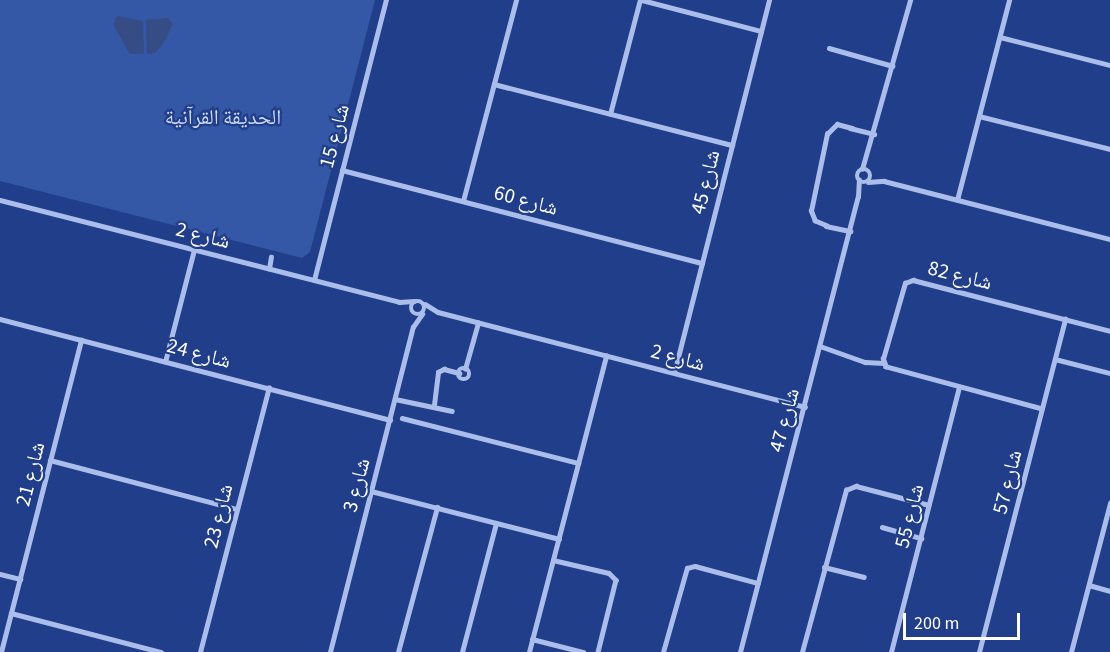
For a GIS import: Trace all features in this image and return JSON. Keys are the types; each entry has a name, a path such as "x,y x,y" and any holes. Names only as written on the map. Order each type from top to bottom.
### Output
{"street":[{"name":"شارع 15","path":"314,280 386,0"},
{"path":"463,201 516,0"},
{"path":"610,114 641,0 761,31"},
{"name":"شارع 45","path":"674,373 770,0"},
{"path":"884,181 862,169 868,156 910,0"},
{"path":"957,200 1009,0"},
{"path":"1000,37 1110,65"},
{"path":"829,48 893,66"},
{"path":"494,84 732,145"},
{"path":"979,116 1110,149"},
{"path":"850,231 827,226 812,215 814,194 826,142 835,128 852,128 874,134"},
{"path":"868,156 871,172"},
{"name":"شارع 47","path":"740,652 850,231 858,197 857,174 862,169"},
{"name":"شارع 60","path":"342,170 702,263"},
{"name":"شارع 47","path":"858,197 871,172"},
{"path":"859,180 884,181 1110,239"},
{"name":"شارع 2","path":"0,200 399,302 414,301 425,304 438,312 804,407"},
{"path":"97,224 99,216"},
{"path":"165,362 194,250"},
{"path":"268,268 271,257"},
{"name":"شارع 82","path":"884,363 902,287 909,281 1110,331"},
{"path":"411,311 414,301"},
{"name":"شارع 2","path":"399,302 411,311 423,314 438,312"},
{"path":"423,314 425,304"},
{"name":"شارع 3","path":"330,652 413,327 411,311"},
{"name":"شارع 3","path":"413,327 423,314"},
{"name":"شارع 24","path":"0,319 390,420"},
{"name":"شارع 57","path":"979,652 1065,319"},
{"path":"434,405 438,372 444,369 459,373 465,369 478,322"},
{"name":"شارع 21","path":"1,652 81,340"},
{"path":"820,346 865,362 884,363 889,370 1042,408"},
{"path":"529,652 606,356"},
{"path":"1055,359 1110,373"},
{"path":"459,373 460,378 468,380 470,372 465,369"},
{"name":"شارع 23","path":"200,652 269,388"},
{"name":"شارع 55","path":"891,652 960,388"},
{"path":"395,399 434,405 452,411"},
{"path":"402,418 578,463"},
{"path":"50,460 237,509"},
{"path":"802,652 844,493 849,488 929,505"},
{"path":"371,491 559,538"},
{"path":"1071,652 1110,503"},
{"path":"398,652 437,507"},
{"path":"462,652 496,523"},
{"path":"882,527 921,538"},
{"path":"553,560 614,577 614,591 598,652"},
{"path":"824,567 864,577"},
{"path":"663,652 687,568 699,568 758,584"},
{"path":"0,574 20,579"},
{"path":"1089,585 1110,591"},
{"path":"11,613 161,652"},
{"path":"532,639 583,652"}],"green space":[{"name":"الحديقة القرآنية","path":"0,0 375,0 310,252 302,258 0,181"}],"shaded area":[{"path":"117,16 143,21 144,54 130,54 113,24"},
{"path":"168,18 173,24 163,44 155,53 147,54 146,20"}]}
